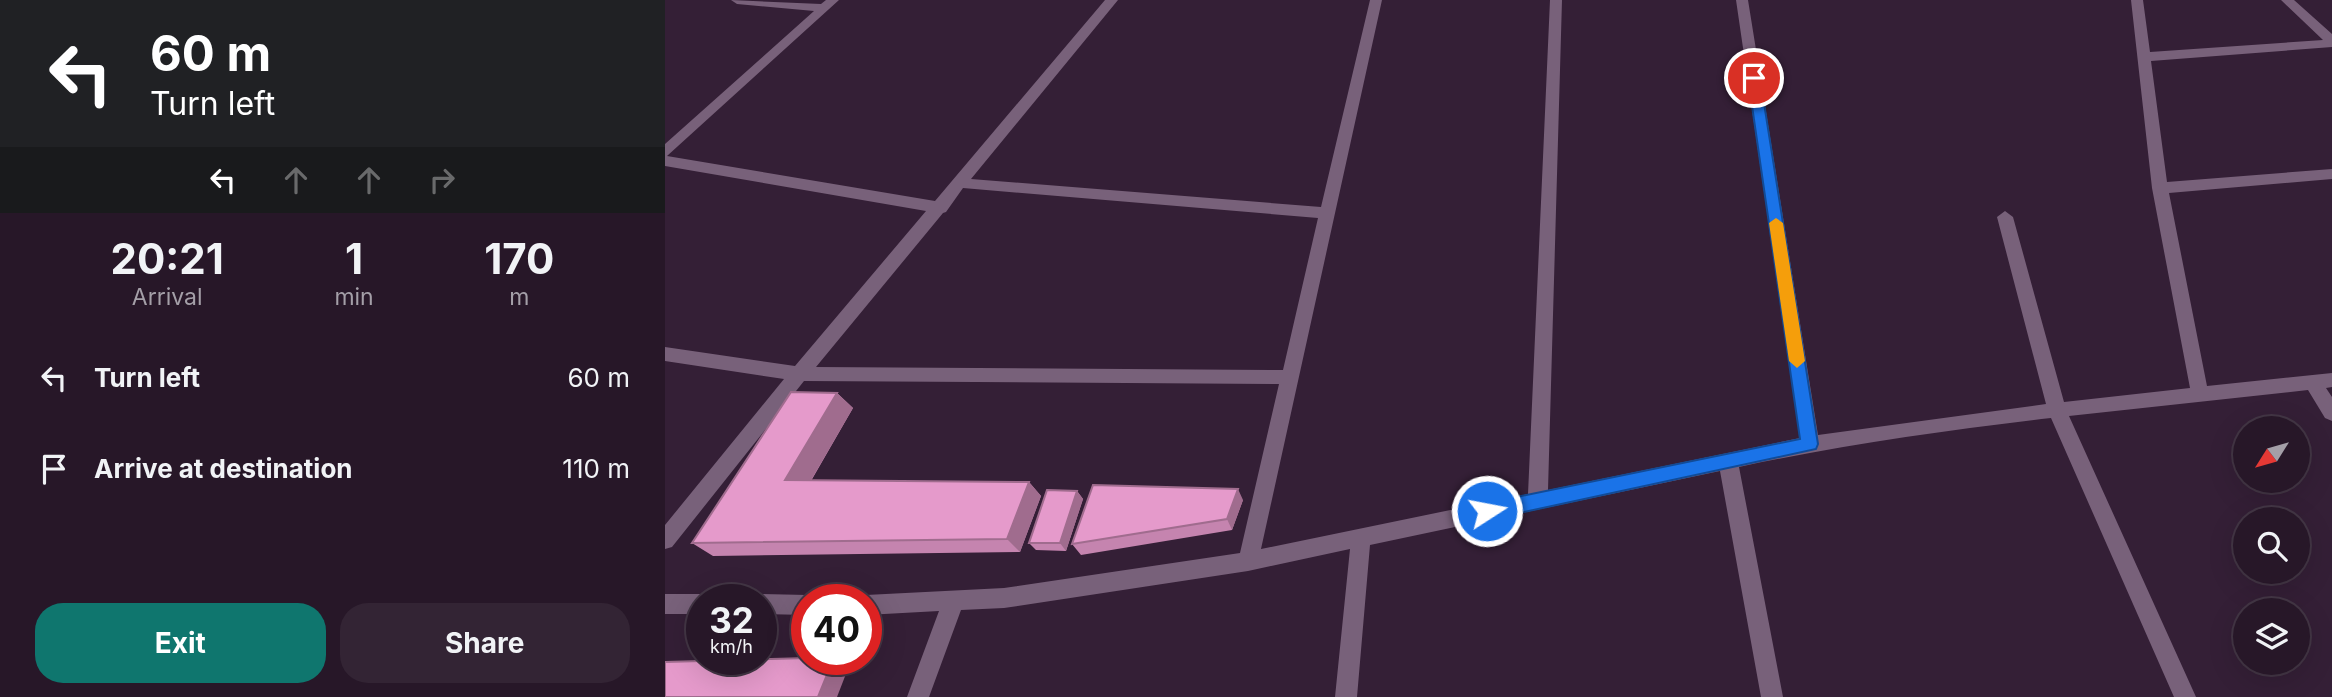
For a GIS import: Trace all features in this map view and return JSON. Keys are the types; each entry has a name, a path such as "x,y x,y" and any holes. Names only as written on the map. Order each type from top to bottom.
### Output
{"street":[{"path":"737,0 829,4"},
{"path":"665,540 799,374 941,208 1112,0"},
{"path":"1248,561 1376,0"},
{"path":"1538,501 1556,0"},
{"path":"1742,0 1810,444"},
{"path":"2137,0 2160,188 2200,395"},
{"path":"2287,0 2332,42"},
{"path":"665,152 829,4"},
{"path":"2144,57 2332,42"},
{"path":"665,160 941,208"},
{"path":"2160,188 2332,174"},
{"path":"961,183 1328,213"},
{"path":"2005,217 2057,410 2185,697"},
{"path":"665,354 799,374 1290,377"},
{"path":"882,604 953,602 1055,592 1248,561 1810,444 1892,430 2322,382 2332,413"},
{"path":"1728,461 1772,697"},
{"path":"1346,697 1361,537"},
{"path":"918,697 953,602"},
{"path":"665,604 686,604"}],"building":[{"path":"791,392 837,393 785,480 1029,482 1007,539 692,543"},
{"path":"1093,485 1238,489 1227,519 1072,544"},
{"path":"1047,490 1077,491 1060,543 1029,543"},
{"path":"791,658 791,675 827,675 818,697 665,697 665,662 686,661 686,675 777,675 777,659"}],"slow traffic":[{"path":"1776,223 1797,361"}],"route":[{"path":"1487,511 1810,444 1754,78"}]}
